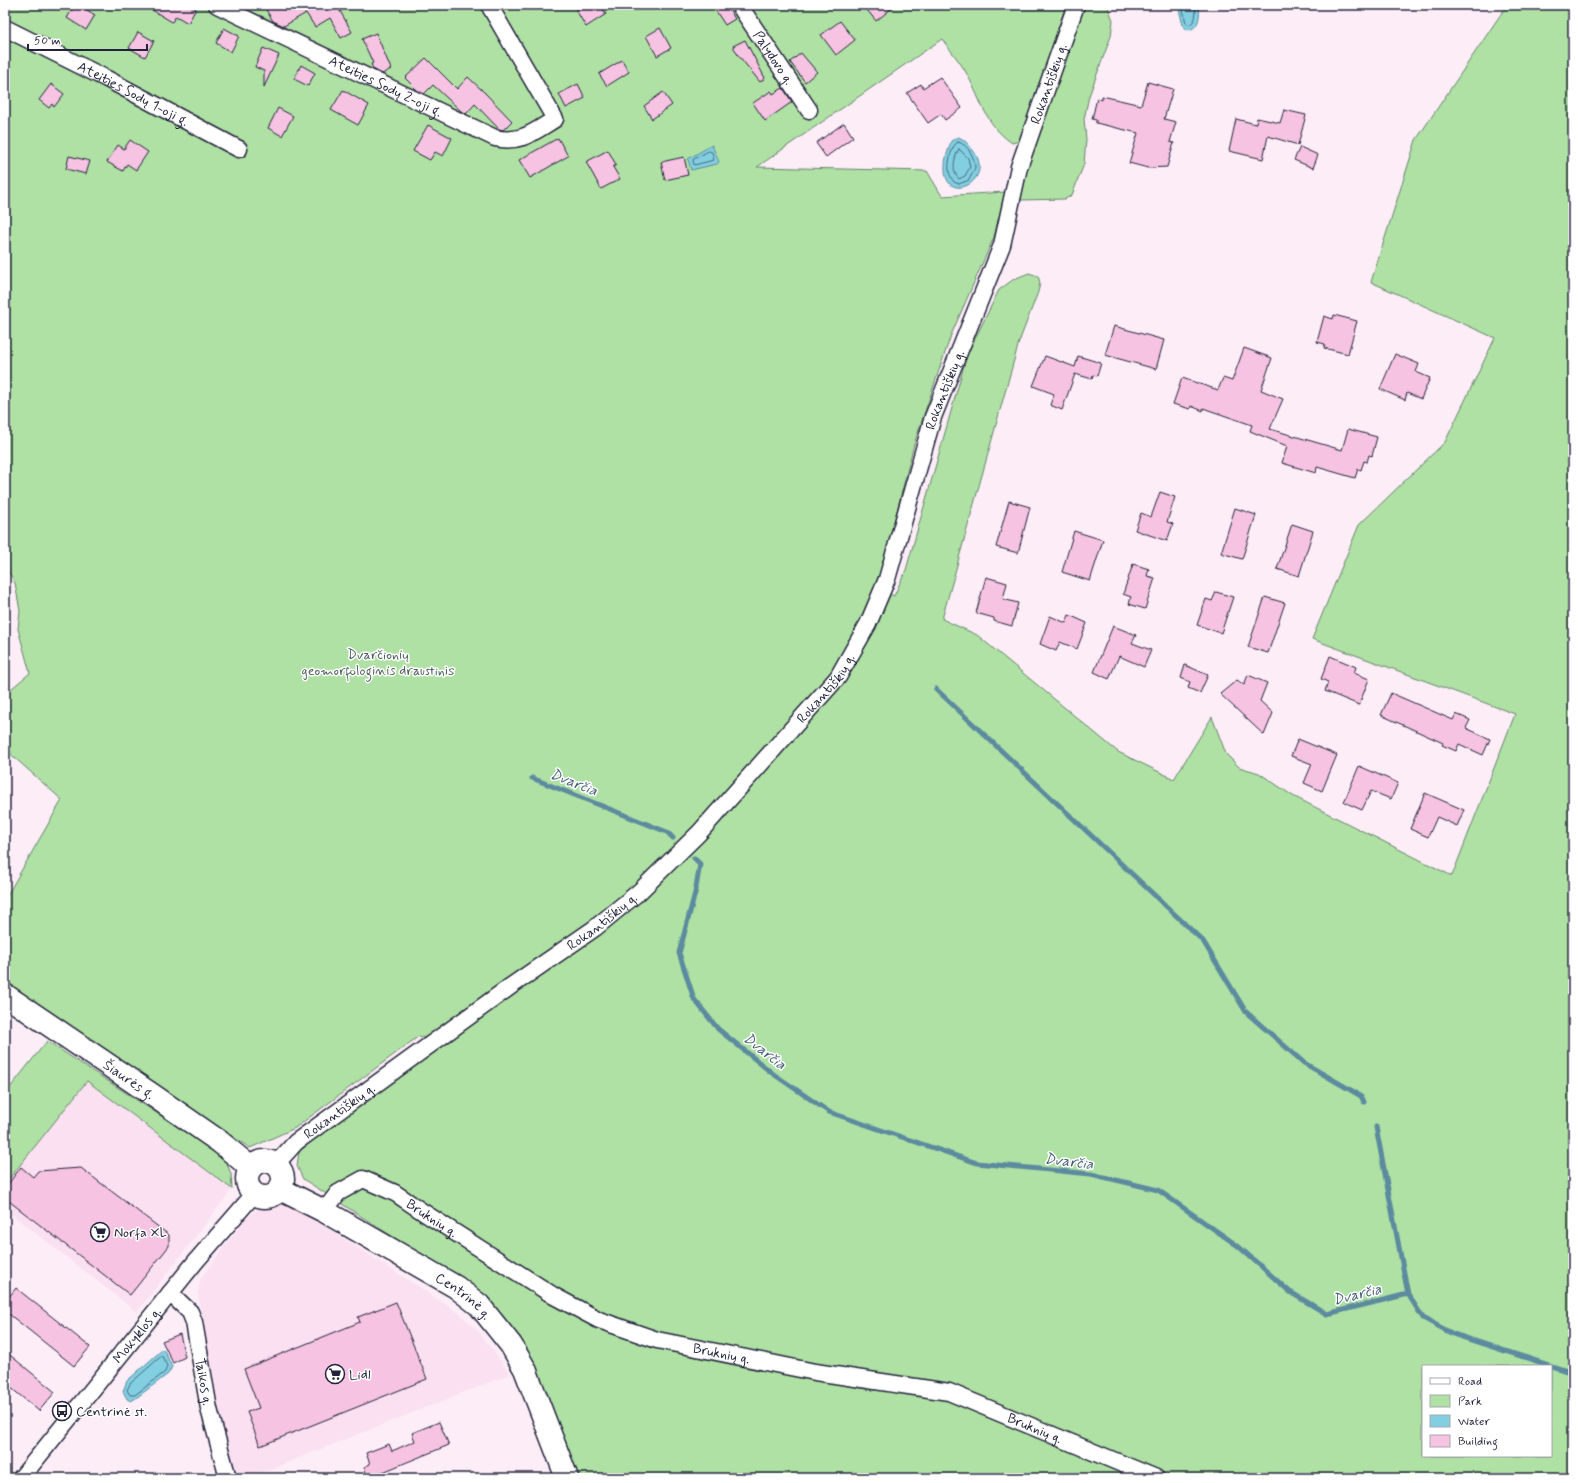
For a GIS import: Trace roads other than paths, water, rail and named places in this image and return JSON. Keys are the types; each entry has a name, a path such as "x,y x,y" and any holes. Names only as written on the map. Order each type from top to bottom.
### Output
{"main road":[{"name":"Šiaurės g.","path":"5,995 220,1142 251,1168"},
{"path":"260,1161 268,1161 276,1164 281,1170 283,1178 280,1188 270,1196 255,1194 249,1187 247,1180 251,1168 260,1161"},
{"name":"Centrinė g.","path":"280,1188 324,1211 456,1287 479,1305 511,1345 525,1369 566,1478"}],"street":[{"name":"Ateities Sodų 2-oji g.","path":"217,5 495,138 505,140 520,139 556,118 489,5"},
{"name":"Palydovo g.","path":"739,5 809,110"},
{"name":"Rokantiškių g.","path":"276,1164 296,1142 511,986 595,928 640,891 700,833 838,677 868,624 887,579 933,417 1002,245 1019,167 1076,5"},
{"name":"Ateities Sodų 1-oji g.","path":"5,28 107,79 239,149"},
{"name":"Bruknių g.","path":"324,1211 338,1193 363,1179 395,1193 554,1296 599,1320 657,1340 815,1372 948,1392 1156,1478"},
{"name":"Mokyklos g.","path":"21,1478 170,1293 255,1194"},
{"name":"Taikos g.","path":"170,1293 188,1308 194,1322 209,1409 228,1478"}],"water":[{"path":"1178,5 1199,5 1198,20 1195,27 1188,30 1183,26"},
{"path":"959,137 972,149 978,161 979,171 975,179 968,185 959,187 952,185 946,178 945,165 946,156 951,141"},
{"path":"712,145 719,162 717,164 691,170 688,159"},
{"path":"163,1349 172,1367 168,1374 136,1398 131,1401 127,1399 123,1391 127,1381"}],"waterway":[{"path":"936,689 1203,941 1246,1012 1304,1063 1361,1096 1364,1102"},
{"name":"Dvarčia","path":"532,778 667,832 673,838"},
{"name":"Dvarčia","path":"694,858 700,864 695,893 679,953 694,999 718,1029 772,1073 829,1112 977,1163 1091,1174 1158,1190 1238,1246 1290,1292 1327,1314 1408,1294 1423,1318 1453,1334 1548,1365"},
{"path":"1376,1127 1408,1294"},
{"name":"Dvarčia","path":"1552,1366 1573,1373"}],"place":[{"name":"Norfa XL","path":"100,1232"},
{"name":"Lidl","path":"335,1374"},
{"name":"Centrinė st.","path":"62,1411"}],"park label":[{"name":"Dvarčionių geomorfologinis draustinis","path":"378,662"}]}
